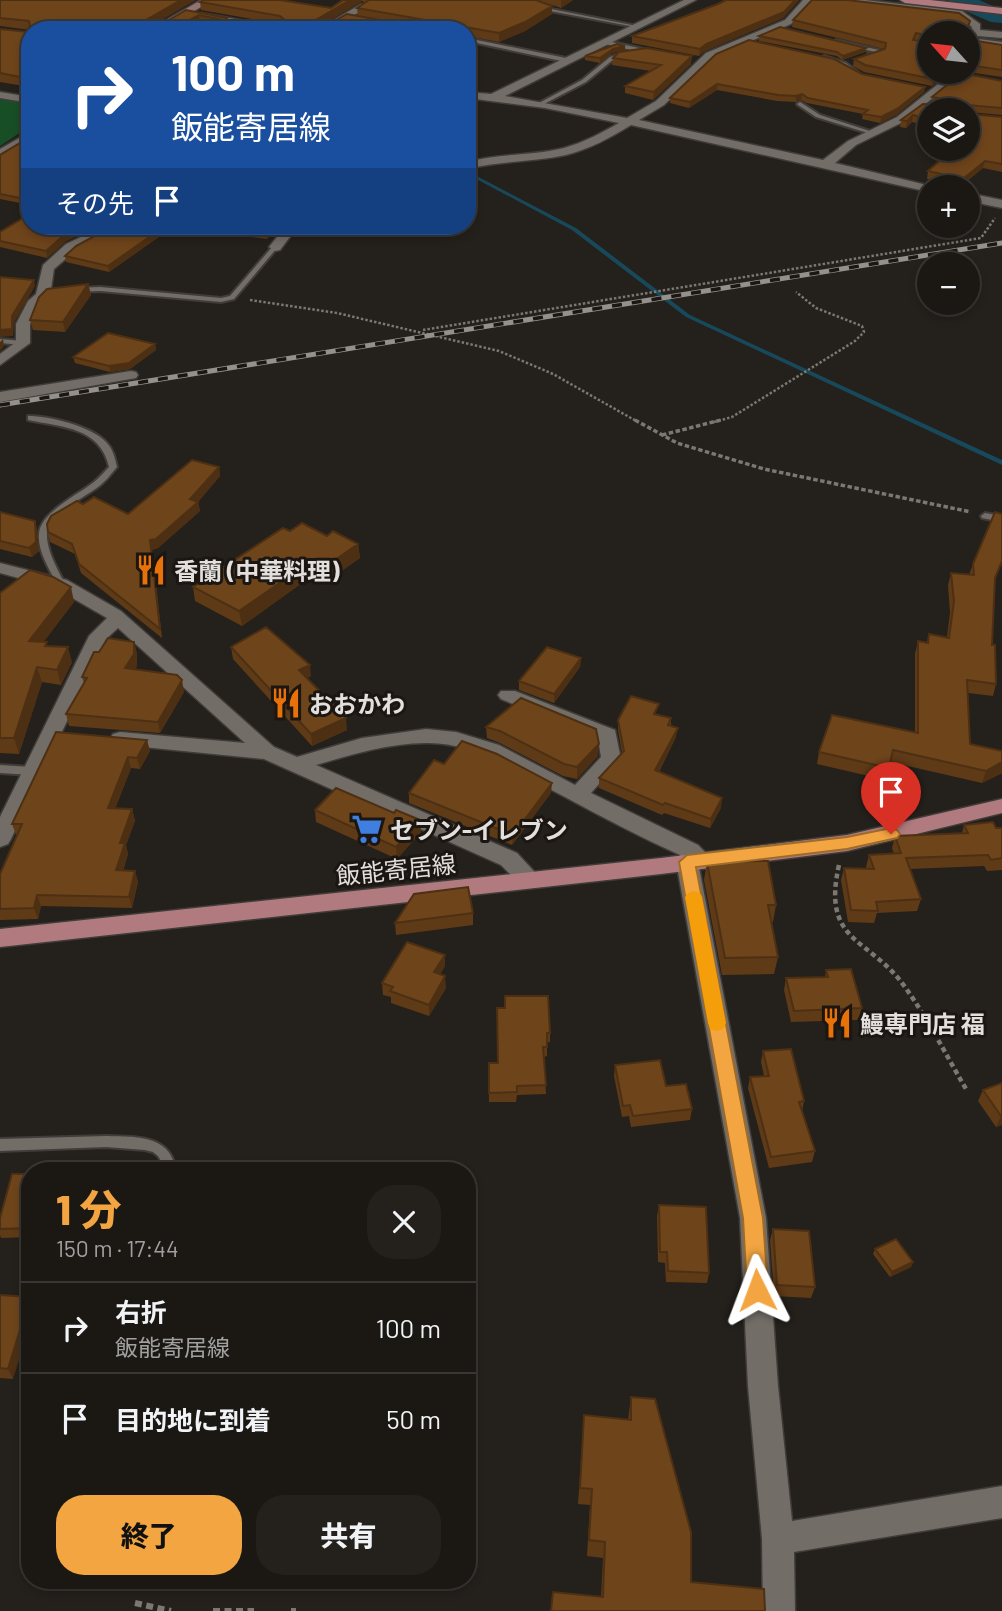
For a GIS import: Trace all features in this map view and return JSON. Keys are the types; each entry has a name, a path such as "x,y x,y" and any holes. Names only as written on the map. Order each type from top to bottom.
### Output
{"main road":[{"path":"905,0 1002,11"},
{"name":"飯能寄居線","path":"0,938 847,843 1002,806"}],"street":[{"path":"494,97 691,0"},
{"path":"476,163 491,159 571,150 594,142 632,122 669,96 702,61 788,22 808,0"},
{"path":"841,0 958,13 974,21"},
{"path":"170,21 201,1"},
{"path":"337,21 364,6"},
{"path":"185,13 230,21"},
{"path":"980,39 1002,36"},
{"path":"827,163 844,148 890,127 924,107 931,88 939,84"},
{"path":"0,95 21,98"},
{"path":"476,96 542,103 827,163 917,185"},
{"path":"0,154 21,143"},
{"path":"980,200 1002,206"},
{"path":"0,360 23,342 23,324 33,304 49,295 48,268 71,247 95,235"},
{"path":"275,247 284,235"},
{"path":"0,397 131,375"},
{"path":"0,568 61,584 119,618 267,752 509,859 531,880"},
{"path":"0,839 98,636 119,618"},
{"path":"508,695 608,735 611,759 578,795"},
{"path":"49,733 76,736"},
{"path":"293,765 362,745 426,736 456,739 492,750 694,861 753,1218 763,1386 778,1539 779,1611"},
{"path":"103,738 267,752"},
{"path":"778,1539 1002,1502"}],"lane":[{"path":"523,0 545,9 635,26"},
{"path":"343,17 355,19"},
{"path":"778,27 790,30"},
{"path":"828,39 881,52 869,56"},
{"path":"476,41 566,60"},
{"path":"743,41 757,44"},
{"path":"980,41 1002,44"},
{"path":"603,42 655,53"},
{"path":"542,103 584,81 616,56 645,51"},
{"path":"820,57 845,64 853,72 862,75"},
{"path":"688,59 702,61"},
{"path":"845,64 857,60"},
{"path":"800,104 818,116 873,133"},
{"path":"66,292 100,289 220,300 232,298 275,247"},
{"path":"0,341 23,342"},
{"path":"32,418 86,432 101,440 112,453 113,467 99,482 55,514 46,524 43,533 52,567 61,584"},
{"path":"985,516 1002,519"},
{"path":"0,769 31,771"},
{"path":"0,1144 136,1142 159,1149 168,1162"}],"path":[{"path":"418,331 981,238 1002,206"},
{"path":"661,436 732,417 855,341 864,332 862,326 816,308 796,292"},
{"path":"232,298 274,302 418,331 499,351 553,374 661,436 764,469 985,516"},
{"path":"847,843 832,887 837,921 853,942 891,971 904,985 966,1090"},
{"path":"135,1603 171,1611"},
{"path":"213,1611 254,1611"}],"green space":[{"path":"0,98 21,102 21,132 0,146"}],"building":[{"path":"0,0 181,0 146,21 29,21 0,18"},
{"path":"280,0 331,8 343,0 350,0 314,21 286,21 280,16 200,2"},
{"path":"369,0 536,0 552,6 499,33 476,29 476,21 431,21 357,8"},
{"path":"726,0 795,0 784,12 706,44 700,49 632,36 718,4"},
{"path":"812,0 847,0 959,13 970,21 917,21 917,33 913,40 917,40 917,76 865,65 854,59 885,49 886,43 793,20"},
{"path":"186,10 227,18 223,20 199,15 188,21 167,21"},
{"path":"347,14 385,21 334,21"},
{"path":"780,27 866,48 843,56 837,52 759,36"},
{"path":"0,29 21,31 21,77 0,73"},
{"path":"749,40 834,59 862,74 925,87 897,109 881,117 863,114 868,110 808,98 802,94 778,95 717,84 690,102 670,98 716,54"},
{"path":"980,41 1002,45 1002,70 980,67"},
{"path":"617,44 625,46 613,49 600,58 585,56"},
{"path":"647,48 692,56 654,92 625,86 661,65 613,58 619,52"},
{"path":"980,77 1002,81 1002,108 980,106 980,98 932,97 948,84 980,84"},
{"path":"917,108 917,116 913,115 907,121 901,120"},
{"path":"980,115 1002,117 1002,164 985,161 968,175 946,175 928,171 939,161 980,161"},
{"path":"21,142 21,198 0,194 0,155"},
{"path":"21,219 21,235 64,235 46,251 0,241 0,232"},
{"path":"96,235 152,235 108,266 65,256 76,246"},
{"path":"0,277 34,280 12,316 12,329 0,330"},
{"path":"88,284 63,322 30,320 39,297 47,289"},
{"path":"108,333 155,344 129,363 109,366 73,357"},
{"path":"192,460 219,467 190,499 198,502 156,539 150,540 160,629 79,564 72,544 48,532 47,524 51,516 77,501 83,504 94,497 128,514"},
{"path":"0,512 35,521 36,542 29,548 0,541"},
{"path":"995,512 1002,514 1002,561 995,578 992,645 995,645 996,684 967,680 970,744 1002,751 1002,762 986,771 893,750 889,768 819,752 832,715 918,733 918,641 928,643 929,634 949,638 954,601 951,573 974,575 973,564"},
{"path":"302,523 327,536 333,531 358,544 332,562 326,559 314,567 307,564 239,611 193,587 283,528 290,531"},
{"path":"30,570 53,577 71,587 29,641 47,642 45,646 68,647 57,670 37,667 14,738 0,738 0,593"},
{"path":"266,627 310,665 299,670 346,718 311,734 231,647"},
{"path":"108,638 134,642 134,654 125,668 177,675 182,680 158,722 66,714 87,678 82,677 94,652 99,652"},
{"path":"547,647 581,658 554,694 519,681"},
{"path":"631,696 659,704 654,714 671,718 668,725 678,728 655,770 722,798 711,819 665,803 663,805 599,778 624,751 618,720"},
{"path":"521,698 596,729 599,744 577,767 564,764 500,731 486,727"},
{"path":"56,732 147,740 137,758 128,757 108,808 132,809 120,843 125,843 116,870 135,871 129,897 37,895 34,908 0,909 0,874 22,824 12,824"},
{"path":"462,741 497,754 552,783 513,835 409,793 434,760 444,764"},
{"path":"336,788 394,813 396,810 420,820 396,847 315,810"},
{"path":"993,822 996,828 1002,828 1002,858 991,860 988,855 906,858 921,899 876,902 878,911 851,910 844,868 874,869 869,855 901,853 895,836 968,833 964,825"},
{"path":"768,861 776,905 768,905 778,957 725,958 707,862"},
{"path":"468,887 473,913 395,923 414,894"},
{"path":"407,942 445,955 434,972 445,976 429,1005 390,991 393,987 382,983"},
{"path":"851,969 862,1008 794,1011 786,978 828,977 826,970"},
{"path":"505,996 548,996 550,1033 547,1033 547,1047 543,1047 546,1085 517,1086 517,1092 489,1093 489,1063 498,1063 497,1008 505,1008"},
{"path":"791,1049 804,1101 799,1102 815,1151 771,1157 750,1077 769,1076 763,1051"},
{"path":"660,1060 666,1086 686,1084 692,1109 633,1116 630,1105 623,1106 615,1065"},
{"path":"1002,1083 1002,1116 1001,1116 983,1090"},
{"path":"12,1174 21,1174 21,1228 0,1229 0,1218"},
{"path":"659,1205 706,1207 709,1273 668,1271 667,1252 660,1252"},
{"path":"773,1229 809,1231 815,1287 777,1285"},
{"path":"896,1239 913,1262 892,1272 875,1249"},
{"path":"0,1295 21,1296 21,1326 8,1369 0,1368"},
{"path":"631,1397 655,1399 691,1532 691,1582 764,1589 765,1611 551,1611 553,1592 603,1597 605,1542 589,1540 592,1489 580,1488 584,1415 631,1420"}],"waterway":[{"path":"959,0 999,17"},
{"path":"476,177 574,229 688,316 1002,463"}],"railway":[{"path":"0,405 1002,243"}],"slow traffic":[{"path":"694,897 717,1023"}],"place":[{"name":"香蘭 (中華料理)","path":"151,570"},
{"name":"おおかわ","path":"286,703"},
{"name":"セブン-イレブン","path":"367,829"},
{"name":"鰻専門店 福","path":"837,1023"}],"route":[{"path":"757,1290 753,1218 687,862 847,843 891,834"}]}
